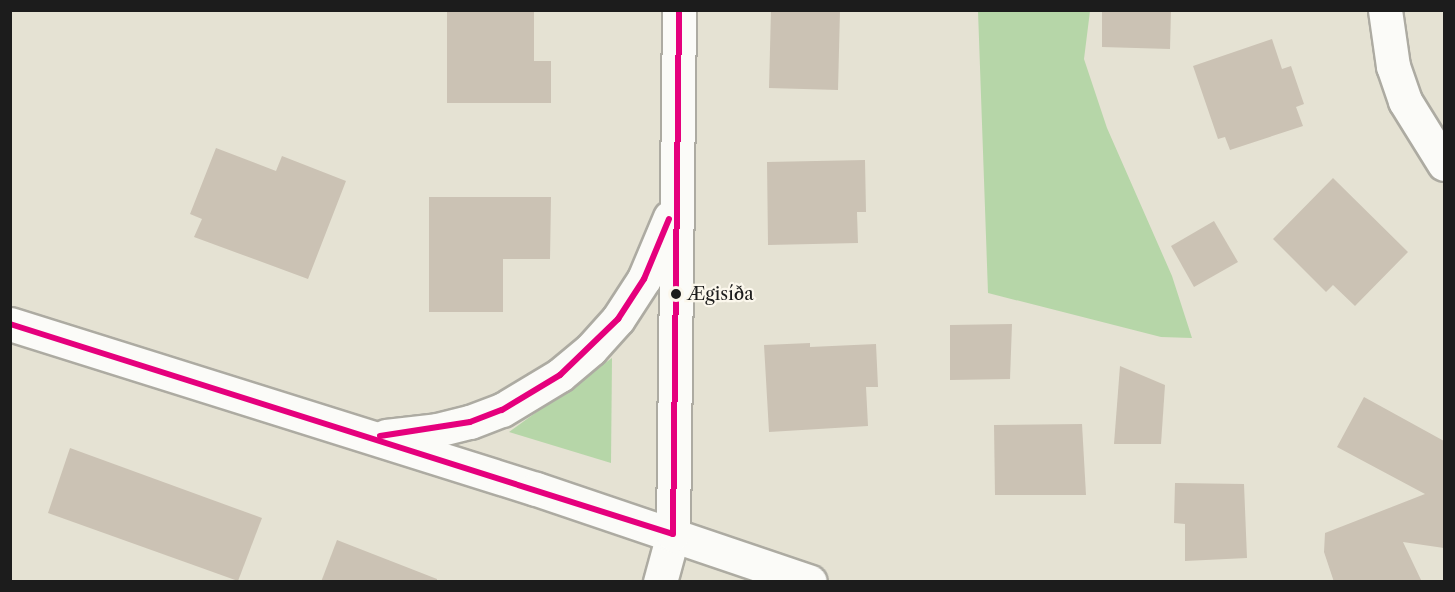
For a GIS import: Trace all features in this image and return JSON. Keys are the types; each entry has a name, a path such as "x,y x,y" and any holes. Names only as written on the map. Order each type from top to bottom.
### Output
{"street":[{"path":"660,582 673,534 679,10"},
{"path":"1385,10 1393,66 1406,101 1444,164"},
{"path":"370,436 403,435 470,422 512,405 560,375 591,349 618,319 644,279 664,236 677,189"},
{"path":"10,324 370,436 673,534 810,582"}],"green space":[{"path":"978,11 1090,11 1084,59 1107,128 1172,276 1192,338 1161,337 988,293"},
{"path":"612,358 611,463 509,432 567,390"}],"building":[{"path":"447,10 534,10 534,61 551,61 551,103 447,103"},
{"path":"771,10 840,10 838,90 769,88"},
{"path":"1102,10 1171,10 1170,49 1102,47"},
{"path":"1272,39 1282,69 1291,66 1304,104 1296,107 1303,126 1230,150 1225,137 1218,139 1193,66"},
{"path":"216,148 276,171 282,156 346,181 308,279 194,237 202,219 190,214"},
{"path":"865,160 866,212 857,212 858,243 768,245 767,162"},
{"path":"1333,178 1408,252 1355,306 1333,285 1326,292 1273,239"},
{"path":"429,197 551,197 550,259 503,259 503,312 429,312"},
{"path":"1214,221 1238,262 1194,287 1171,246"},
{"path":"1012,324 1010,379 950,380 950,325"},
{"path":"810,343 810,347 876,344 878,387 866,387 868,426 769,432 764,345"},
{"path":"1120,366 1165,385 1161,444 1114,444"},
{"path":"1364,397 1444,441 1444,548 1403,542 1422,582 1334,582 1324,552 1325,533 1425,494 1337,447"},
{"path":"1082,424 1086,495 995,495 994,425"},
{"path":"70,448 262,518 238,581 48,513"},
{"path":"1175,483 1244,484 1247,558 1185,561 1185,524 1174,523"},
{"path":"337,540 437,579 437,582 321,582"}],"transit line":[{"path":"10,324 673,534 679,10"},
{"path":"380,436 470,422 502,410 560,375 618,319 644,279 669,219"}],"place":[{"name":"Ægisíða","path":"676,294"}]}
